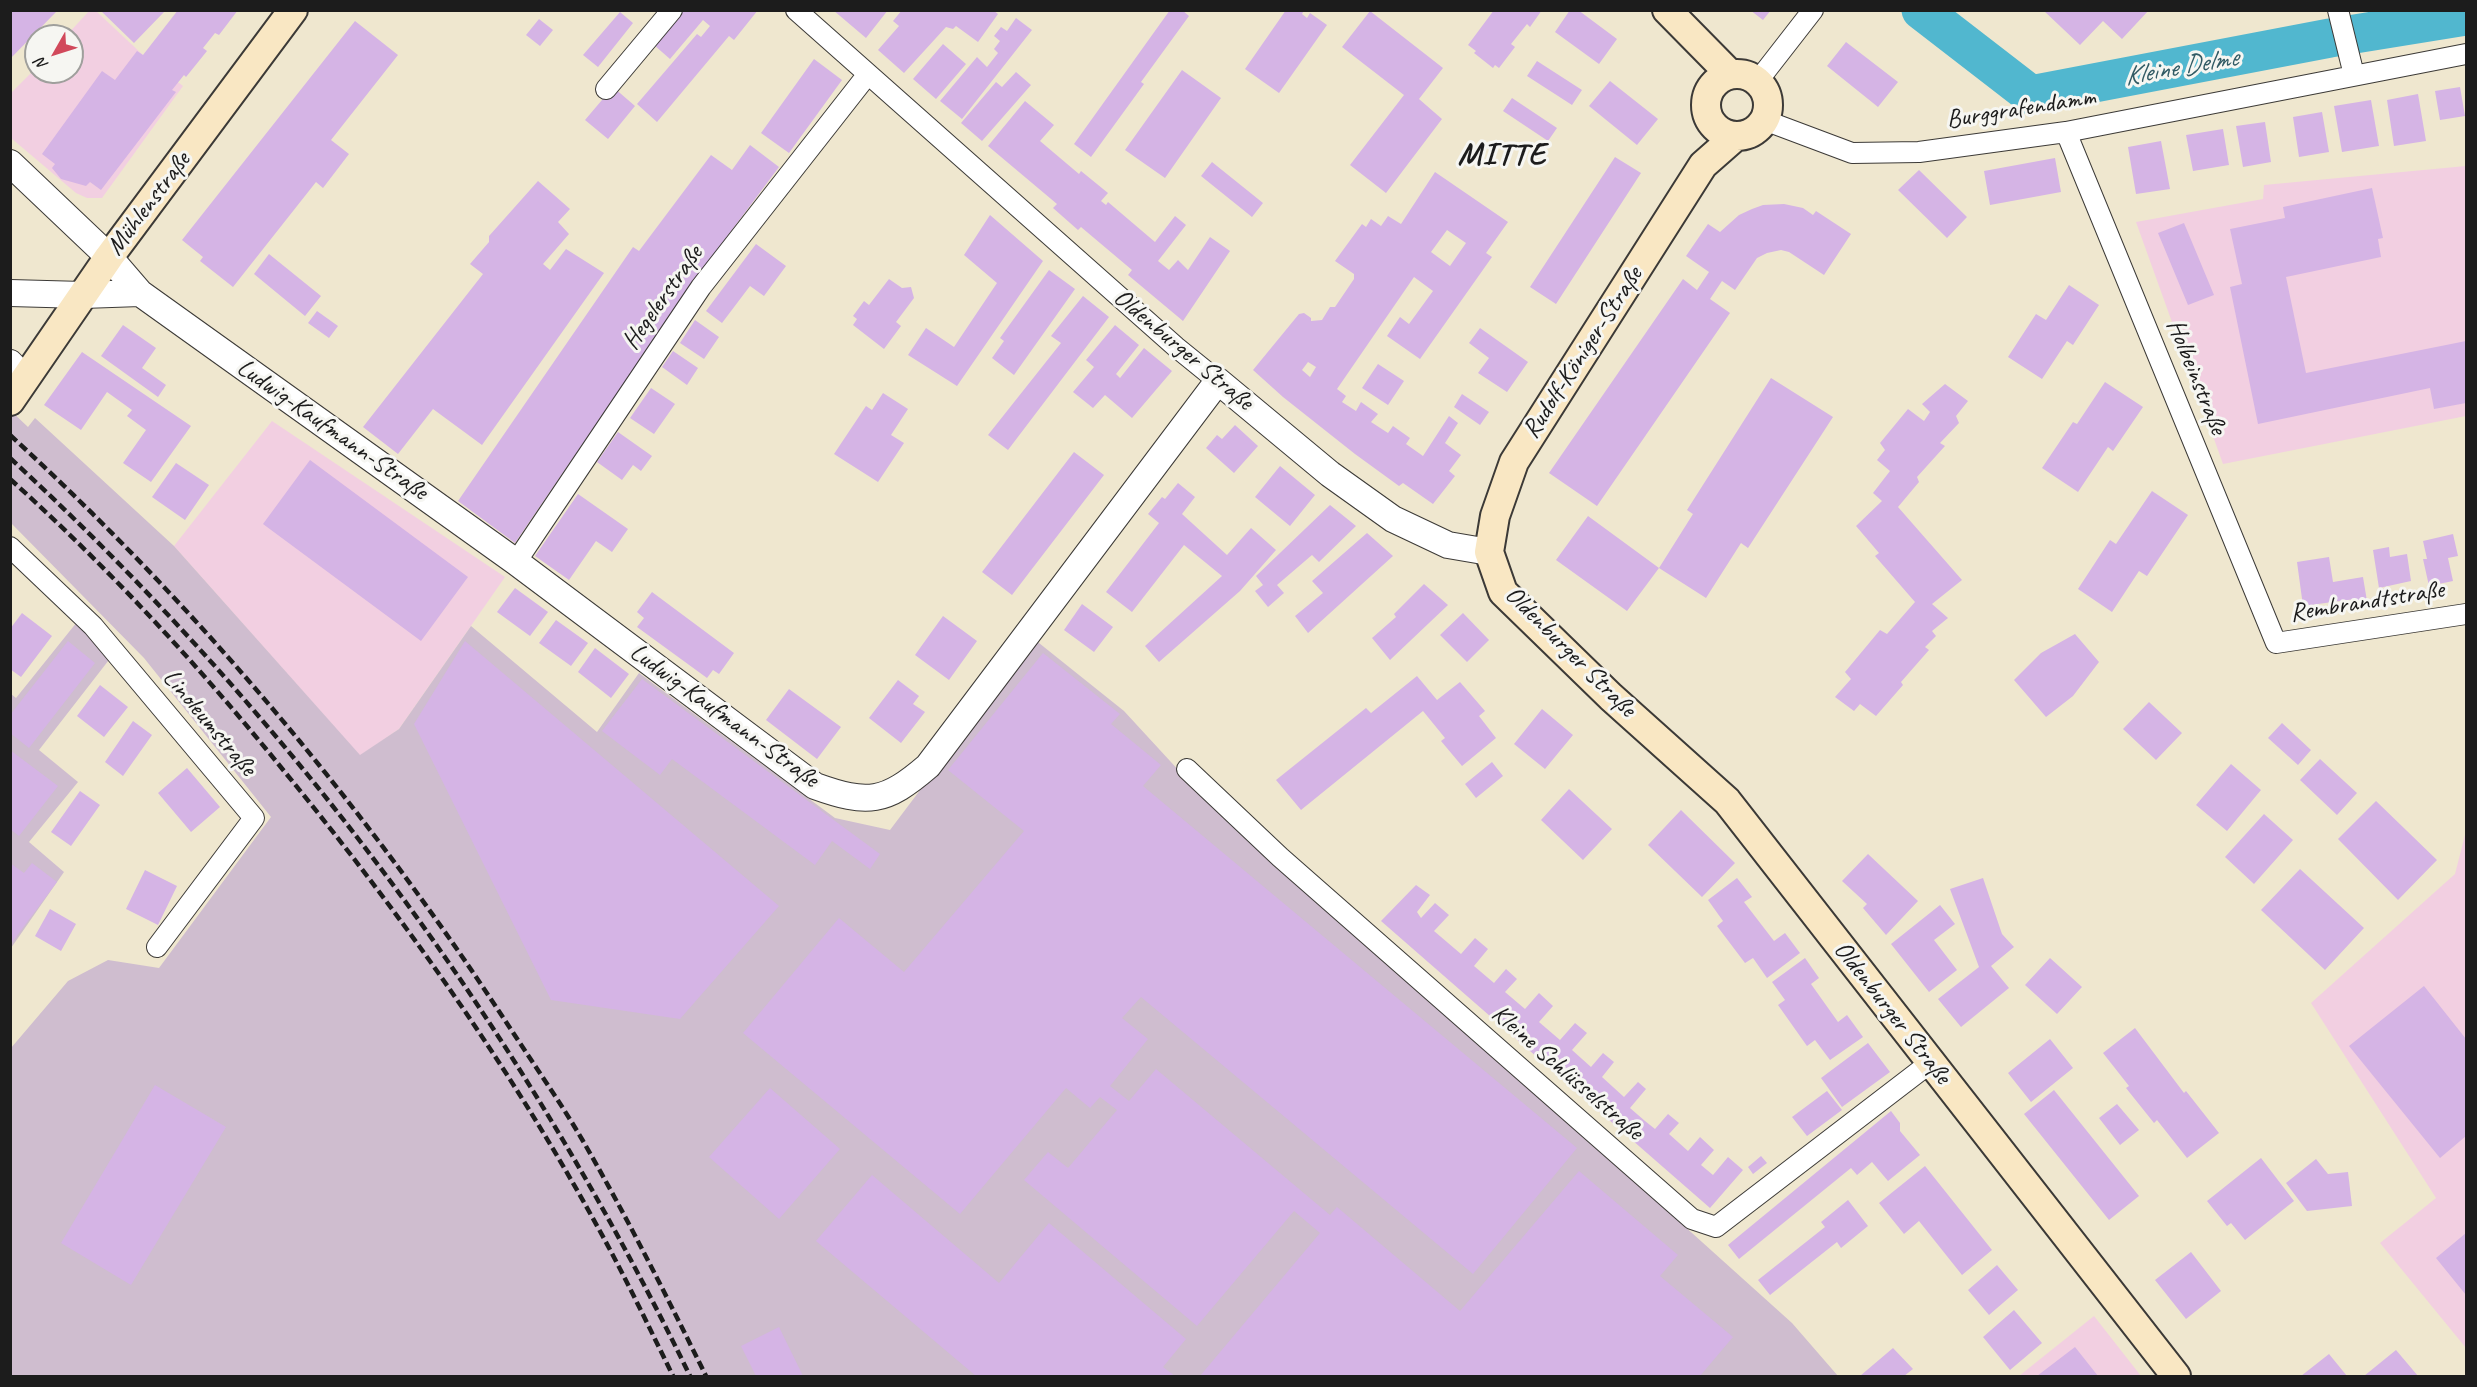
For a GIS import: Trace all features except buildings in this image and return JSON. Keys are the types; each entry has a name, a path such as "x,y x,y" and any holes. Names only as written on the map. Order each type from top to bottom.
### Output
{"main road":[{"name":"Mühlenstraße","path":"15,381 83,295 292,10"},
{"path":"1667,10 1734,80 1767,97 1767,111 1764,120"},
{"path":"1703,165 1701,143 1708,116 1707,96 1734,80"},
{"path":"1708,116 1722,132 1736,136"},
{"name":"Rudolf-Königer-Straße","path":"1489,552 1495,516 1514,462 1703,165 1736,136 1749,133 1764,120"},
{"name":"Oldenburger Straße","path":"1489,552 1503,592 1611,697 1727,801 2176,1377"}],"street":[{"path":"606,89 672,10"},
{"name":"Oldenburger Straße","path":"796,10 1176,346 1330,474 1393,519 1448,545 1489,552"},
{"path":"1734,80 1813,10"},
{"path":"2338,10 2354,75"},
{"name":"Burggrafendamm","path":"1764,120 1852,153 1919,152 2066,132 2466,54"},
{"name":"Hegelerstraße","path":"516,562 701,287 868,74"},
{"name":"Holbeinstraße","path":"2066,132 2276,643"},
{"name":"Ludwig-Kaufmann-Straße","path":"10,163 109,257 140,293 516,562 815,786 845,797 873,799 905,785 928,766 1218,381"},
{"path":"10,293 83,295 140,293"},
{"name":"Linoleumstraße","path":"10,547 93,626 254,818 157,947"},
{"name":"Rembrandtstraße","path":"2276,643 2466,615"},
{"name":"Kleine Schlüsselstraße","path":"1186,769 1280,857 1692,1219 1716,1227 1930,1063"}],"shaded area":[{"path":"90,10 96,11 143,55 183,86 102,198 87,198 76,193 11,138 10,94 24,80 24,84 84,84 84,24 77,24"},
{"path":"2466,166 2466,416 2223,464 2136,222 2263,199 2264,185"},
{"path":"10,410 28,427 35,418 174,546 360,755 399,729 471,626 597,732 639,673 835,818 890,830 1034,639 1124,711 1182,774 1792,1323 1838,1376 11,1376 11,1048 68,981 108,960 159,968 271,817 144,658 11,523"},
{"path":"272,421 505,577 399,729 360,756 174,546"},
{"path":"77,622 112,656 39,750 78,782 29,842 64,872 11,948 11,694 16,698"},
{"path":"2466,831 2466,1348 2380,1243 2436,1198 2311,1003 2455,874"},
{"path":"2094,1316 2141,1376 2019,1376"}],"waterway":[{"name":"Kleine Delme","path":"1921,10 2031,95 2330,38 2466,16"}],"railway":[{"path":"10,435 81,502 216,643 280,717 401,871 458,950 575,1127 631,1228 706,1376"},
{"path":"10,458 114,558 212,663 305,772 394,885 476,1003 553,1124 624,1248 690,1376"},
{"path":"10,479 83,548 220,694 326,824 408,931 486,1042 558,1157 613,1255 673,1376"}],"district":[{"name":"MITTE","path":"1502,156"}]}
